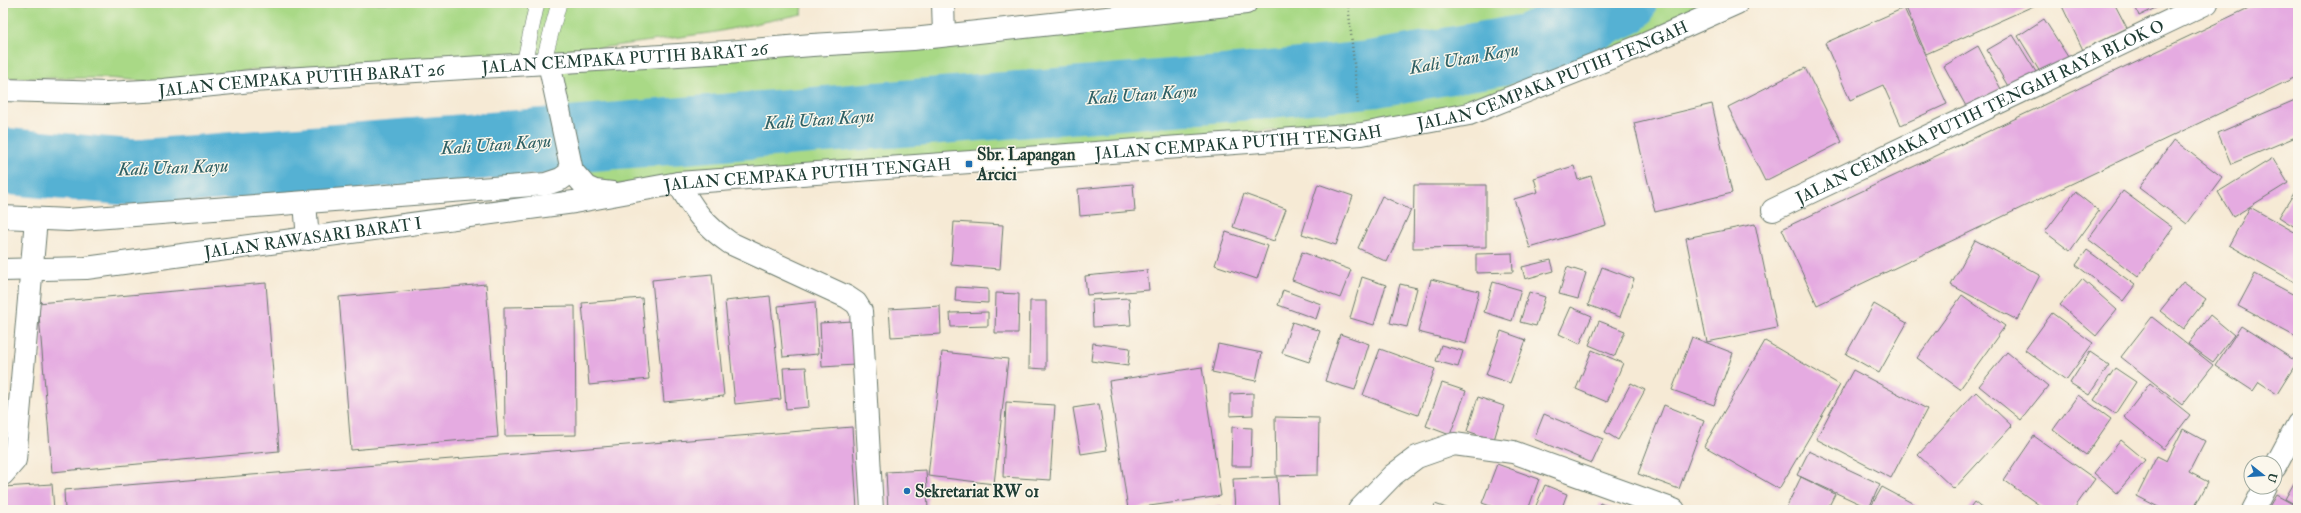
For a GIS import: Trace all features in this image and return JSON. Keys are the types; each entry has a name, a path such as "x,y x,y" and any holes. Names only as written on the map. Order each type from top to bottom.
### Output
{"street":[{"path":"943,3 944,35"},
{"name":"JALAN CEMPAKA PUTIH BARAT 26","path":"3,90 108,93 163,90 252,81 913,39 1246,3"},
{"name":"JALAN CEMPAKA PUTIH TENGAH","path":"621,194 678,183 1362,134 1469,114 1643,46 1737,3"},
{"name":"JALAN CEMPAKA PUTIH TENGAH RAYA BLOK O","path":"1773,210 2207,3"},
{"path":"538,63 552,85 571,163 586,186 595,191 621,194"},
{"name":"JALAN RAWASARI BARAT I","path":"3,218 68,220 546,184 561,179 571,163"},
{"path":"678,183 697,215 713,231 730,243 847,297 856,303 861,311 872,510"},
{"name":"JALAN RAWASARI BARAT I","path":"3,270 86,268 308,239 621,194"},
{"path":"305,203 308,239"},
{"path":"3,474 15,460 36,219"},
{"path":"2281,455 2298,424"},
{"path":"1359,510 1393,475 1417,457 1454,444 1513,452 1674,510"},
{"path":"2253,510 2261,495"}],"lane":[{"path":"537,3 538,63"},
{"path":"538,63 559,3"}],"path":[{"path":"1348,3 1358,98"}],"green space":[{"path":"3,3 803,3 802,14 716,32 542,56 252,70 159,82 105,78 3,78"},
{"path":"1246,3 1728,3 1473,105 1366,123 587,187 551,66"}],"building":[{"path":"1904,3 2040,3 1926,54"},
{"path":"2067,3 2114,3 2127,28 2083,50 2062,6"},
{"path":"2134,3 2166,3 2139,16"},
{"path":"2259,3 2298,3 2298,76 1817,305 1782,229"},
{"path":"1904,8 1947,104 1901,125 1883,85 1850,100 1825,43"},
{"path":"2044,19 2070,60 2043,77 2018,36"},
{"path":"2013,35 2036,72 2009,88 1987,50"},
{"path":"1978,46 2001,89 1967,108 1944,66"},
{"path":"1805,68 1842,142 1765,181 1728,107"},
{"path":"2295,100 2298,107 2298,136 2231,164 2218,133"},
{"path":"1712,104 1732,193 1655,212 1634,123"},
{"path":"2174,140 2222,177 2187,224 2139,188"},
{"path":"2273,158 2288,183 2233,217 2218,192"},
{"path":"1574,166 1578,180 1591,176 1606,225 1530,248 1514,199 1538,192 1534,178"},
{"path":"1133,184 1135,211 1080,216 1078,189"},
{"path":"1318,184 1353,196 1336,245 1302,234"},
{"path":"1414,185 1486,185 1486,247 1413,248"},
{"path":"2298,187 2298,229 2279,217"},
{"path":"2123,191 2173,228 2138,277 2088,239"},
{"path":"2075,192 2099,211 2070,251 2045,232"},
{"path":"1244,194 1286,209 1274,241 1233,227"},
{"path":"1382,196 1411,210 1387,262 1358,248"},
{"path":"2250,207 2298,234 2298,284 2229,245"},
{"path":"954,222 1003,225 1000,269 951,265"},
{"path":"1755,224 1777,328 1707,342 1686,238"},
{"path":"1226,232 1268,246 1257,279 1215,265"},
{"path":"1975,240 2040,275 2017,320 1951,285"},
{"path":"2087,250 2135,285 2123,301 2076,265"},
{"path":"1302,252 1351,270 1340,298 1292,280"},
{"path":"1512,253 1513,272 1476,273 1476,254"},
{"path":"1551,260 1554,271 1525,279 1522,267"},
{"path":"1567,267 1586,273 1578,299 1559,294"},
{"path":"1602,267 1634,279 1620,317 1588,305"},
{"path":"1147,270 1149,290 1087,295 1085,276"},
{"path":"712,274 724,396 664,402 652,280"},
{"path":"2255,274 2298,297 2298,338 2238,306"},
{"path":"1362,277 1386,285 1374,325 1350,318"},
{"path":"1431,279 1479,291 1466,344 1418,332"},
{"path":"2082,279 2117,310 2096,336 2060,305"},
{"path":"1493,282 1521,290 1512,321 1484,312"},
{"path":"2183,282 2206,299 2183,329 2160,311"},
{"path":"266,283 279,451 52,472 38,303"},
{"path":"486,284 498,437 351,450 339,297"},
{"path":"1400,284 1417,288 1407,327 1390,323"},
{"path":"956,287 988,289 988,303 955,301"},
{"path":"1283,290 1321,304 1316,319 1278,305"},
{"path":"1529,292 1545,297 1536,326 1520,322"},
{"path":"996,293 1019,294 1018,333 995,333"},
{"path":"1962,295 2005,326 1960,389 1917,358"},
{"path":"770,296 781,399 735,404 725,301"},
{"path":"642,298 649,379 589,385 582,303"},
{"path":"1129,298 1131,325 1093,327 1092,300"},
{"path":"1030,301 1046,301 1046,369 1029,368"},
{"path":"815,302 818,354 783,357 778,306"},
{"path":"1874,304 1907,323 1879,373 1846,354"},
{"path":"575,306 576,435 505,436 504,307"},
{"path":"940,306 941,334 891,337 889,309"},
{"path":"1571,307 1592,316 1580,344 1559,334"},
{"path":"988,312 988,326 951,327 950,313"},
{"path":"2052,313 2093,343 2066,380 2025,350"},
{"path":"2210,315 2234,335 2213,362 2188,344"},
{"path":"2152,317 2213,365 2182,405 2121,357"},
{"path":"853,321 855,365 822,367 820,323"},
{"path":"1599,321 1625,331 1615,356 1589,345"},
{"path":"1292,322 1320,331 1309,362 1282,353"},
{"path":"2241,326 2297,362 2277,394 2259,382 2253,391 2215,366"},
{"path":"1501,331 1526,340 1510,383 1486,375"},
{"path":"1340,334 1369,344 1355,390 1325,381"},
{"path":"1692,337 1733,353 1714,405 1672,390"},
{"path":"1765,341 1840,385 1779,489 1704,446"},
{"path":"1093,343 1130,348 1128,366 1091,361"},
{"path":"1218,344 1262,353 1256,381 1212,372"},
{"path":"1441,345 1463,351 1458,367 1436,361"},
{"path":"1380,349 1435,369 1418,415 1363,395"},
{"path":"1592,350 1623,363 1607,402 1576,389"},
{"path":"942,352 1008,359 994,484 928,476"},
{"path":"2007,352 2048,386 2021,420 1979,386"},
{"path":"2090,352 2109,365 2089,395 2070,383"},
{"path":"806,367 809,407 786,409 783,368"},
{"path":"1202,367 1221,496 1128,509 1109,381"},
{"path":"2115,368 2136,382 2115,414 2094,400"},
{"path":"1853,370 1927,409 1891,478 1816,439"},
{"path":"1442,383 1466,391 1450,435 1426,426"},
{"path":"1631,383 1645,390 1618,440 1605,432"},
{"path":"2150,383 2190,415 2164,449 2124,417"},
{"path":"1976,392 2012,426 1954,489 1918,455"},
{"path":"1253,393 1253,415 1230,416 1230,394"},
{"path":"2078,395 2111,419 2086,455 2053,430"},
{"path":"1478,397 1504,406 1494,440 1467,431"},
{"path":"1006,402 1055,405 1050,480 1003,477"},
{"path":"1099,404 1107,450 1081,454 1073,408"},
{"path":"1664,405 1704,421 1679,489 1638,474"},
{"path":"1544,414 1603,439 1592,463 1534,439"},
{"path":"1275,417 1319,418 1318,475 1276,476"},
{"path":"852,427 857,510 65,510 64,490"},
{"path":"1232,427 1252,428 1251,466 1231,466"},
{"path":"2183,429 2205,441 2189,472 2208,482 2193,510 2164,510 2137,496 2157,456 2167,461"},
{"path":"2034,436 2095,479 2073,510 2046,510 2004,480"},
{"path":"2121,440 2145,460 2117,493 2094,473"},
{"path":"1809,451 1880,484 1869,508 1797,475"},
{"path":"1497,464 1539,479 1528,510 1501,510 1482,503"},
{"name":"Sekretariat RW 01","path":"926,470 928,510 888,510 886,472"},
{"path":"2298,476 2298,506 2285,499"},
{"path":"1277,477 1279,510 1235,510 1233,479"},
{"path":"1801,477 1835,494 1827,510 1785,510"},
{"path":"52,484 54,510 3,510 3,487"},
{"path":"1545,485 1567,494 1561,510 1534,510"},
{"path":"1882,487 1925,510 1869,510"},
{"path":"2276,495 2298,507 2298,510 2267,510"},
{"path":"1974,502 1984,510 1968,510"},
{"path":"1600,503 1615,510 1597,510"},
{"path":"1435,504 1452,510 1433,510"},
{"path":"1220,506 1220,510 1200,510 1200,509"},
{"path":"2141,506 2149,510 2139,510"}],"waterway":[{"name":"Kali Utan Kayu","path":"3,161 137,173 1256,86 1373,74 1529,47 1623,3"}],"place":[{"name":"Sbr. Lapangan Arcici","path":"969,164"},
{"name":"Sekretariat RW 01","path":"907,491"}]}
